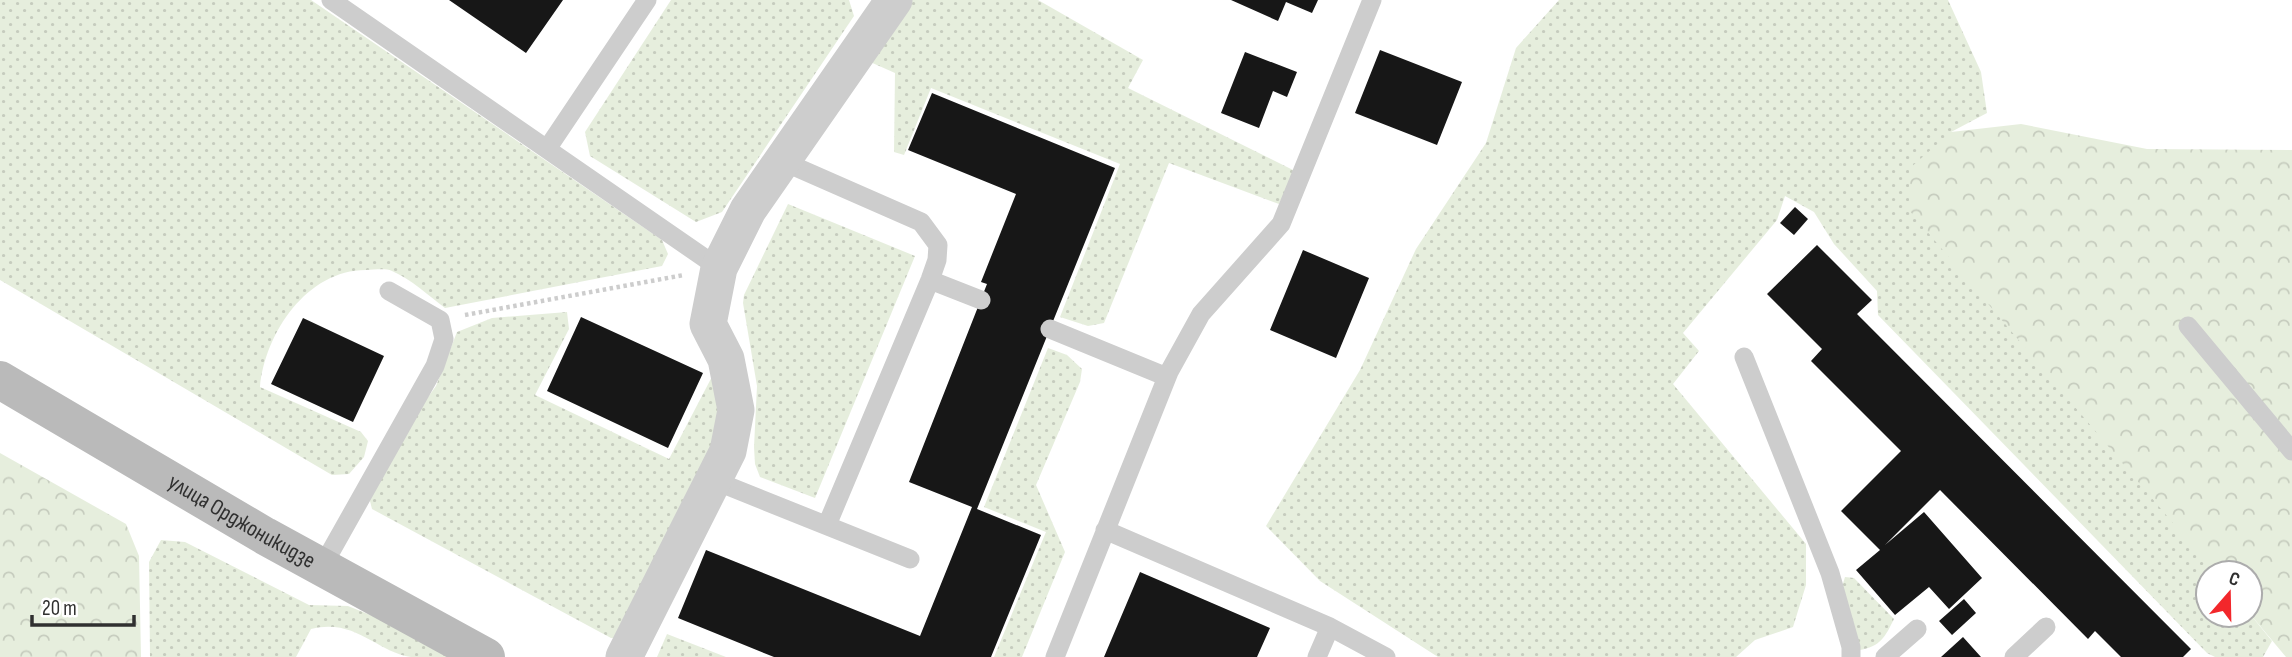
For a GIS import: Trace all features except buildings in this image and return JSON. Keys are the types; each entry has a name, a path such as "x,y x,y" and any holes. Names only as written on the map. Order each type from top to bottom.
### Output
{"main road":[{"name":"улица Орджоникидзе","path":"0,380 321,567 486,657"}],"street":[{"path":"624,657 728,451 736,410 726,359 708,324 719,268 748,210 894,0"}],"lane":[{"path":"331,0 719,268"},
{"path":"547,149 647,0"},
{"path":"1055,657 1167,377 1201,313 1281,224 1372,0"},
{"path":"782,162 921,222 938,246 937,260 930,280 827,525"},
{"path":"930,280 981,300"},
{"path":"321,567 435,366 444,339 440,320 389,291"},
{"path":"2188,326 2292,452"},
{"path":"1050,329 1167,377"},
{"path":"1744,357 1830,573 1851,647 1851,657"},
{"path":"713,480 910,559"},
{"path":"1105,530 1330,627 1386,657"},
{"path":"1317,657 1330,627"},
{"path":"2014,657 2046,627"},
{"path":"1885,657 1917,629"}],"path":[{"path":"440,320 719,268"}],"green space":[{"path":"0,0 311,0 662,240 668,254 662,266 445,308 413,283 389,270 345,273 325,281 293,308 280,326 270,346 260,387 361,432 368,441 364,457 349,474 332,475 0,280"},
{"path":"671,0 849,0 854,16 722,212 696,222 590,156 585,132"},
{"path":"909,0 1038,0 1143,60 1128,88 1295,171 1279,204 1169,163 1104,323 1088,326 1060,317 1120,164 931,88 904,155 894,152 895,73 868,61"},
{"path":"1559,0 1948,0 1981,72 1987,113 1951,132 2207,559 2194,559 2194,629 2262,629 2272,641 2263,657 2215,657 2207,653 1878,315 1877,291 1834,244 1814,212 1785,196 1777,220 1683,333 1699,351 1673,384 1806,544 1806,585 1793,627 1755,640 1736,657 1438,657 1320,581 1266,526 1360,370 1416,249 1486,143 1516,48"},
{"path":"2021,124 2147,149 2292,150 2292,657 2286,657 2263,629 2264,559 2203,559 1909,210 1909,169 1951,132"},
{"path":"788,204 915,256 815,498 760,477 755,464 757,386 743,303 744,295"},
{"path":"567,312 569,329 535,395 669,459 716,369 720,450 624,638 611,638 372,509 369,497 411,421 436,386 457,332 492,318"},
{"path":"1048,348 1067,355 1082,369 1080,382 1036,485 1065,552 1022,657 994,657 1046,532 984,507"},
{"path":"0,453 126,524 139,556 141,657 0,657"},
{"path":"161,540 185,542 309,605 348,606 400,627 456,657 411,657 398,654 353,632 327,627 311,629 296,657 150,657 149,562"},
{"path":"1845,577 1854,578 1894,619 1882,640 1860,650 1841,590"},
{"path":"667,634 726,657 657,657"}]}
